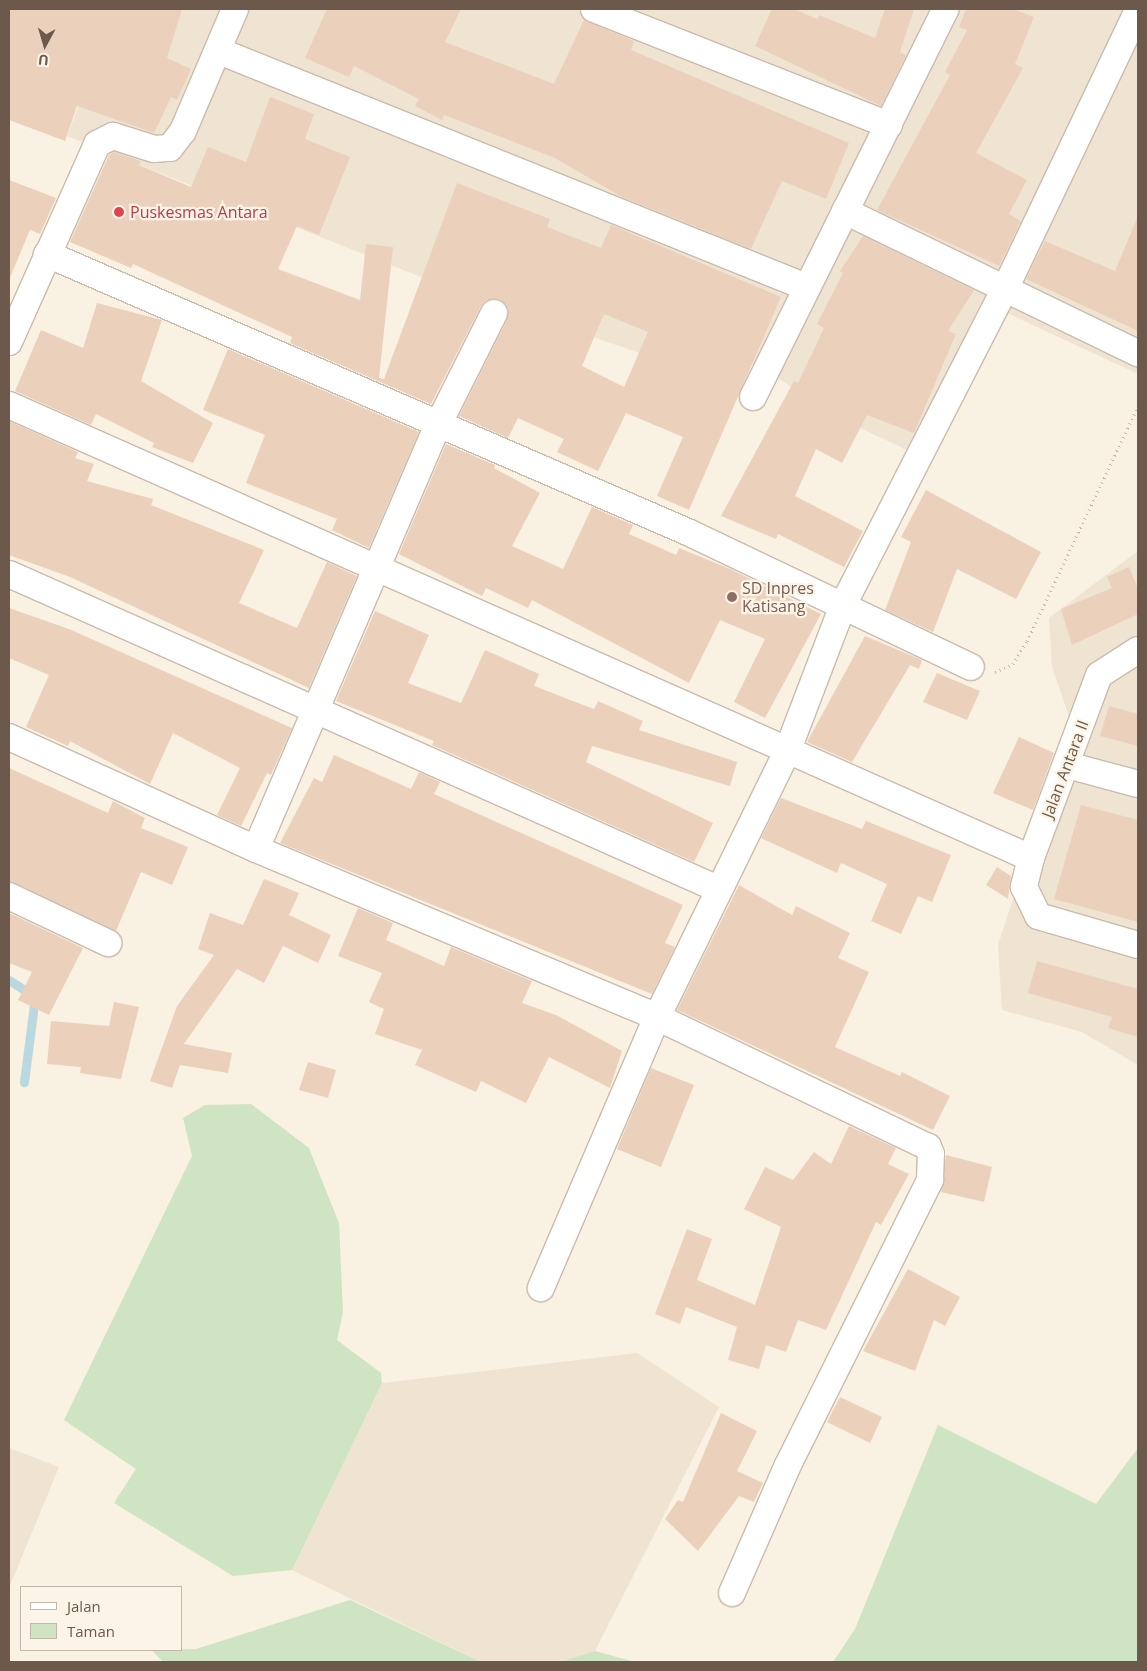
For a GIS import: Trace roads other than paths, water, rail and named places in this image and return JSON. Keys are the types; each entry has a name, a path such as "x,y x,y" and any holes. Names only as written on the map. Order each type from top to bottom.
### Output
{"street":[{"path":"9,342 97,144 113,136 154,149 170,148 183,131 219,51 235,9"},
{"path":"594,9 889,126"},
{"path":"753,397 806,286 889,126 946,9"},
{"path":"542,1288 657,1017 718,889 787,752 843,605 1005,289 1138,10"},
{"path":"219,51 806,286"},
{"path":"845,211 1138,353"},
{"path":"47,254 439,423 843,605 970,667"},
{"path":"256,849 439,423 494,313"},
{"path":"9,405 375,570 1031,858"},
{"path":"9,574 718,889"},
{"name":"Jalan Antara II","path":"1138,650 1099,675 1031,858 1024,887 1031,908 1056,923 1138,945"},
{"path":"9,737 256,849 657,1017 928,1147 931,1154 930,1180 787,1467 732,1593"},
{"path":"1067,765 1138,784"},
{"path":"9,896 108,942"}],"waterway":[{"path":"9,980 35,997 24,1082"}],"place":[{"name":"Puskesmas Antara","path":"119,212"},
{"name":"SD Inpres Katisang","path":"732,597"}]}
